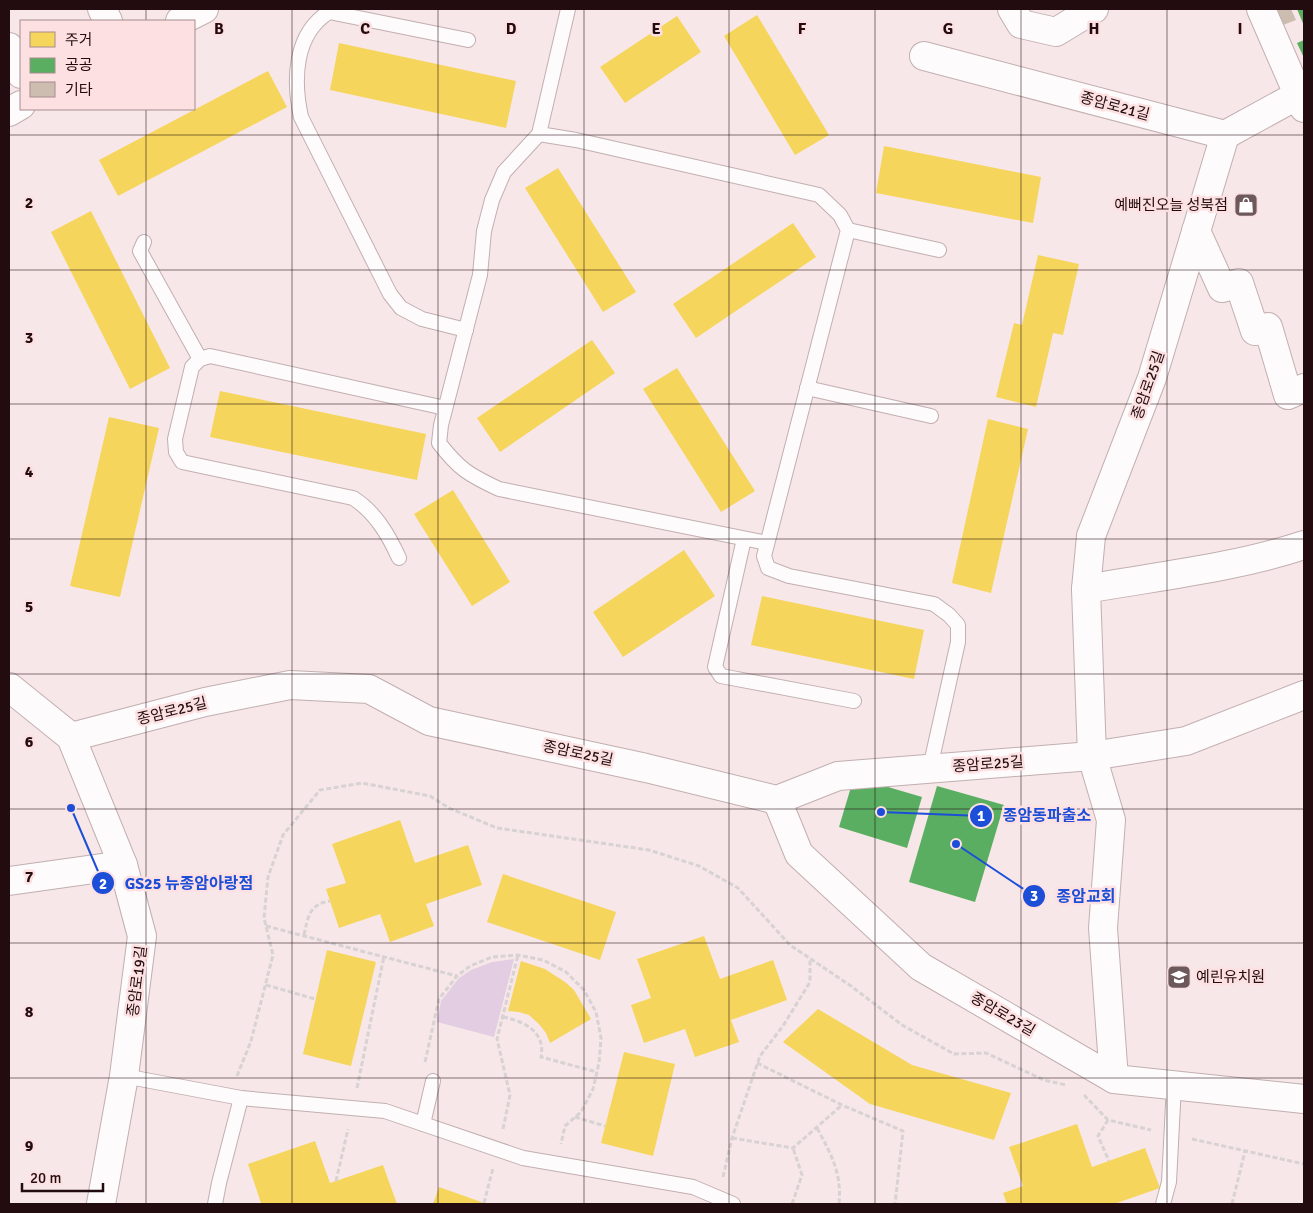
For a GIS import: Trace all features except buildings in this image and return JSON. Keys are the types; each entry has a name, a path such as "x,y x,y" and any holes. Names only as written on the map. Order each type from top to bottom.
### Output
{"street":[{"path":"1012,9 1021,24 1056,32 1094,9"},
{"path":"1225,135 1301,102 1261,9"},
{"path":"9,47 20,72"},
{"name":"종암로21길","path":"924,56 1225,135"},
{"path":"9,112 20,106"},
{"name":"종암로25길","path":"1092,756 1086,589 1091,536 1152,378 1225,135"},
{"path":"1196,230 1222,288 1239,283 1254,331 1268,327 1288,395 1304,388"},
{"path":"1086,589 1276,554 1304,545"},
{"name":"종암로25길","path":"71,737 205,702 290,685 369,689 429,720 646,768 777,800 838,776 1092,756 1186,741 1304,695"},
{"path":"9,687 71,737"},
{"name":"종암로19길","path":"71,737 123,865 142,936 124,1076 101,1204"},
{"path":"1092,756 1111,820 1103,928 1114,1079"},
{"name":"종암로23길","path":"777,800 799,854 922,967 1114,1079 1304,1099"},
{"path":"9,881 123,865"}],"lane":[{"path":"568,9 539,134 504,172 492,200 484,231 480,275 445,408 439,443 468,474 499,489 767,543"},
{"path":"466,330 422,320 401,308 390,294 302,117 296,95 296,76 302,49 309,30 319,18 329,12 468,40"},
{"path":"539,134 576,140 819,195 840,215 848,230 764,556 768,568 789,576 934,604 958,625 958,642 930,768"},
{"path":"848,230 939,250"},
{"path":"144,242 140,251 200,359"},
{"path":"399,558 378,521 366,506 353,498 182,462 176,452 175,439 192,367 200,359 210,356 224,358 445,408"},
{"path":"807,388 931,416"},
{"path":"744,539 715,667 722,676 854,701"},
{"path":"124,1076 235,1097 385,1111 523,1158 692,1187 733,1204"},
{"path":"423,1124 433,1081"},
{"path":"1163,1204 1169,1182 1174,1085"},
{"path":"215,1204 235,1097"}],"path":[{"path":"235,1097 273,955 264,918 268,877 284,836 320,790 362,783 430,796 449,808 497,828 649,850 699,866 738,888 790,944 851,986 902,1025 954,1054 986,1053 1044,1080 1069,1086"},
{"path":"304,935 307,918 314,907 322,902 330,901"},
{"path":"266,926 457,976"},
{"path":"501,1136 510,1095 497,1039 518,955"},
{"path":"424,1066 439,999 457,976 470,966 492,957 518,955 543,960 566,972 584,990 596,1012 601,1038 593,1089 581,1112 565,1126"},
{"path":"356,1092 384,956"},
{"path":"719,1198 726,1159 757,1063 810,982 810,958"},
{"path":"266,985 315,999"},
{"path":"503,1017 525,1023 538,1035 542,1051 541,1057 597,1072"},
{"path":"757,1063 842,1105 903,1131 895,1204"},
{"path":"732,1138 793,1148 842,1105"},
{"path":"336,1182 353,1108"},
{"path":"575,1117 605,1126"},
{"path":"1108,1120 1098,1136 1108,1161"},
{"path":"817,1128 834,1161 840,1192 839,1204"},
{"path":"792,1204 802,1175 793,1148"},
{"path":"1232,1204 1246,1151"},
{"path":"484,1203 494,1164"}],"shaded area":[{"path":"514,959 494,1037 437,1022 441,1001 459,978 471,970 492,962"}],"place":[{"name":"예뻐진오늘 성북점","path":"1246,205"},
{"name":"GS25 뉴종암아랑점","path":"71,808"},
{"name":"종암동파출소","path":"881,812"},
{"name":"종암교회","path":"956,844"},
{"name":"예린유치원","path":"1179,977"}]}
